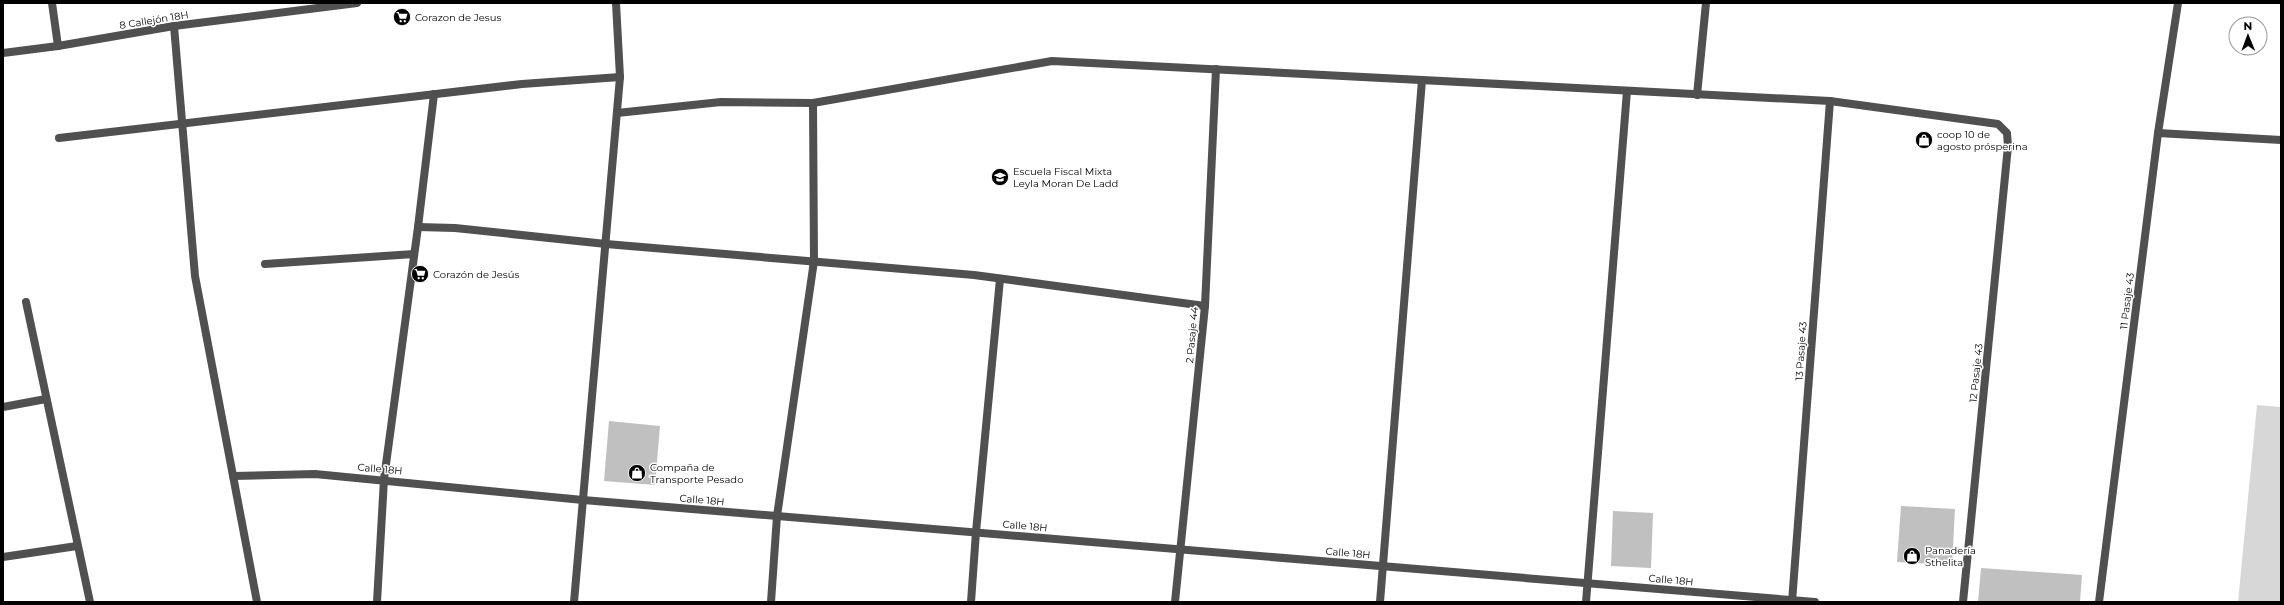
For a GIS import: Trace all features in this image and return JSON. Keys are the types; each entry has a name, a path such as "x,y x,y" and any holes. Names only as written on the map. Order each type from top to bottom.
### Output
{"street":[{"path":"52,3 58,46"},
{"name":"8 Callejón 18H","path":"3,53 58,46 174,26 357,3"},
{"path":"574,602 620,76 616,3"},
{"path":"1697,94 1706,3"},
{"name":"11 Pasaje 43","path":"2099,602 2158,133 2178,3"},
{"path":"174,26 195,276 256,602"},
{"path":"617,113 721,102 813,103 1052,61 1830,101"},
{"name":"2 Pasaje 44","path":"1175,602 1205,306 1216,69"},
{"path":"59,138 522,84 620,76"},
{"path":"1380,602 1422,80"},
{"path":"1586,602 1627,91"},
{"path":"377,602 384,479 418,227 434,94"},
{"name":"12 Pasaje 43","path":"1830,101 1998,124 2007,133 2008,146 1963,602"},
{"name":"13 Pasaje 43","path":"1792,601 1830,101"},
{"path":"771,602 777,516 814,261 813,103"},
{"path":"2158,133 2281,140"},
{"path":"418,227 455,228 606,244 814,261 1000,279 1205,306"},
{"path":"266,264 414,254"},
{"path":"971,602 976,532 1000,279"},
{"path":"26,302 90,602"},
{"path":"3,407 46,399"},
{"name":"Calle 18H","path":"233,476 315,474 384,479 584,500 1815,602"},
{"path":"3,557 77,546"}],"shaded area":[{"path":"2257,405 2281,407 2281,602 2238,602"}],"building":[{"path":"609,421 660,426 655,485 604,481"},
{"path":"1901,506 1955,509 1952,565 1897,562"},
{"path":"1613,511 1653,513 1651,568 1611,566"},
{"path":"1981,568 2082,575 2080,602 1978,602"}],"place":[{"name":"Corazon de Jesus","path":"402,17"},
{"name":"coop 10 de agosto prósperina","path":"1924,140"},
{"name":"Escuela Fiscal Mixta Leyla Moran De Ladd","path":"1000,177"},
{"name":"Corazón de Jesús","path":"420,274"},
{"name":"Compaña de Transporte Pesado","path":"637,473"},
{"name":"Panadería Sthelita","path":"1912,556"}]}
